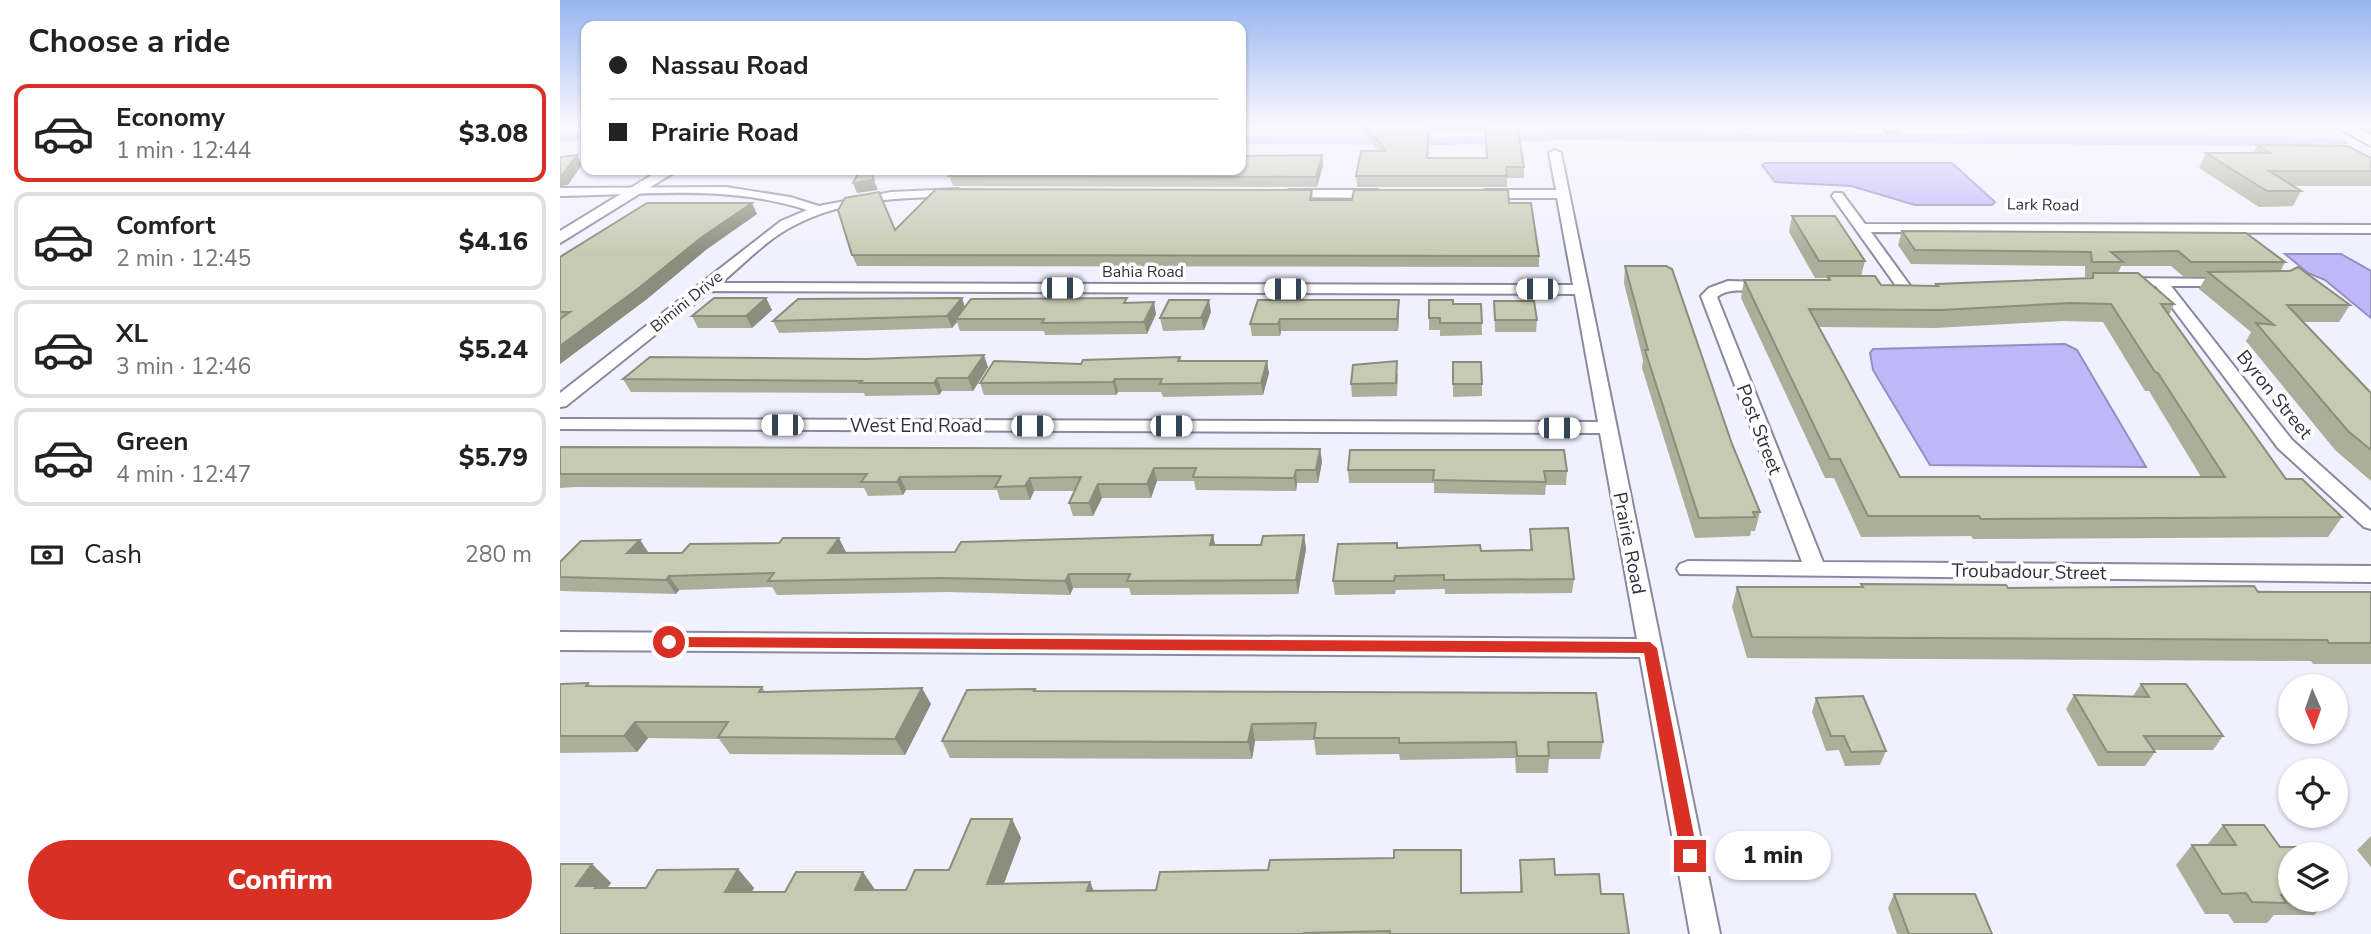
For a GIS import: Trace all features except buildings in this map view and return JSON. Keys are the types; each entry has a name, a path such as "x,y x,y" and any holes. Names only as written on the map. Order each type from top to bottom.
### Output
{"street":[{"name":"Prairie Road","path":"1558,168 1705,934"},
{"path":"560,238 662,175"},
{"path":"560,191 765,194 797,201 818,210"},
{"name":"Bimini Drive","path":"560,402 777,230 818,210 885,195 978,193"},
{"path":"1269,194 1394,194"},
{"path":"1477,194 1563,194"},
{"path":"1838,196 1910,286 1884,287"},
{"name":"Lark Road","path":"1859,224 2371,229"},
{"path":"2109,282 2240,282"},
{"name":"Byron Street","path":"2160,282 2285,443 2371,522"},
{"name":"Bahia Road","path":"705,286 1581,289"},
{"name":"Post Street","path":"1779,286 1726,286 1714,289 1709,296 1815,569"},
{"name":"West End Road","path":"560,424 1608,428"},
{"name":"Troubadour Street","path":"1688,569 2371,574"},
{"path":"560,641 1650,648"}],"shaded area":[{"path":"1764,168 1957,168 1995,202 1992,205 1915,205 1851,186 1775,182"},
{"path":"2285,254 2341,254 2371,271 2371,318 2325,280 2308,273"},
{"path":"2065,344 2077,350 2146,467 1930,465 1873,370 1870,353 1873,349"}],"route":[{"path":"669,642 1650,648 1690,856"}]}
